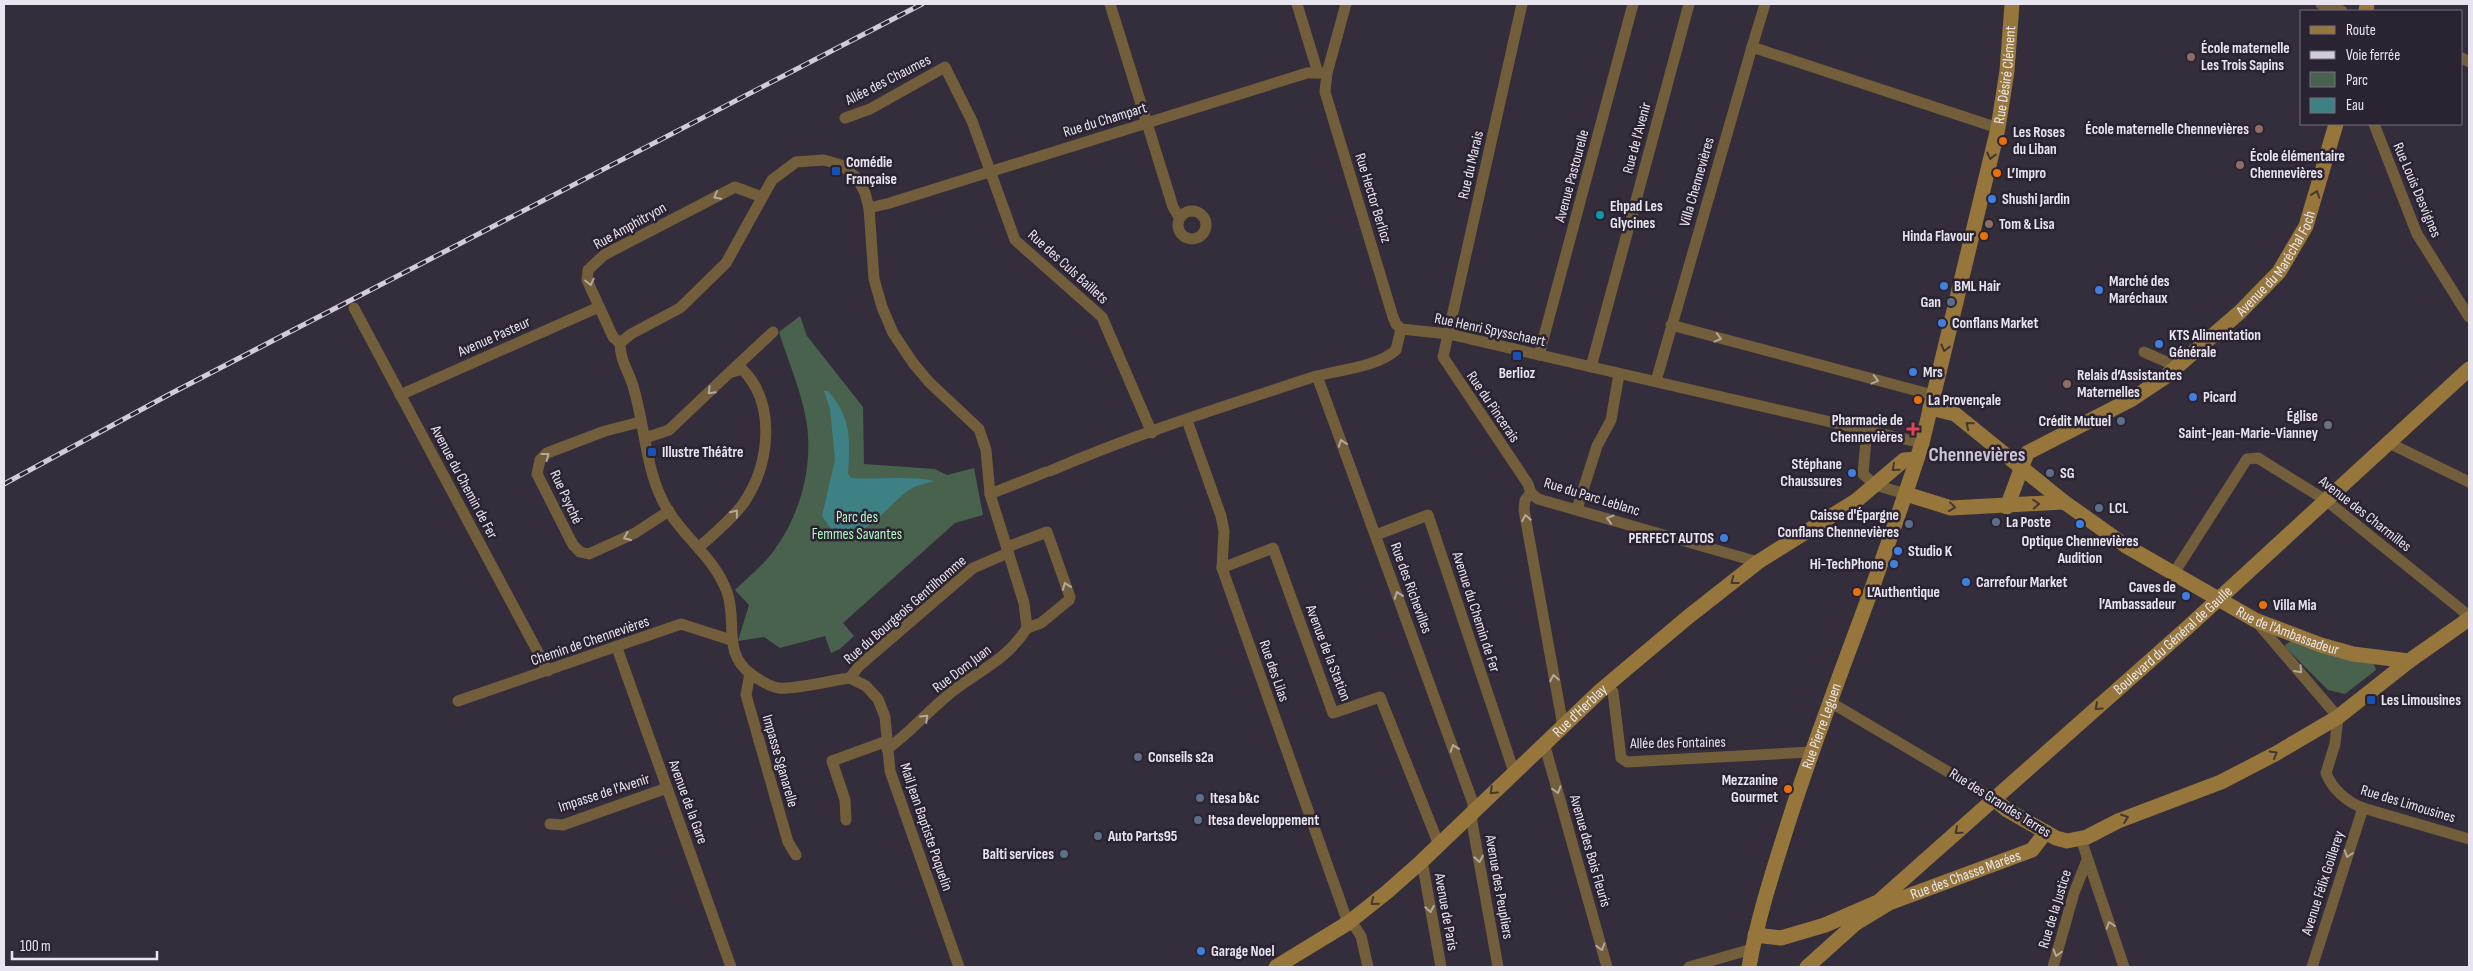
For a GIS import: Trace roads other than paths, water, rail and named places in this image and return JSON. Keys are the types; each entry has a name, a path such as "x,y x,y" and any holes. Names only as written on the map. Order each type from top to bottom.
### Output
{"main road":[{"name":"Rue Désiré Clément","path":"1922,443 1998,128 2007,70 2012,4"},
{"name":"Avenue du Maréchal Foch","path":"2020,467 2027,453 2145,392 2178,367 2240,312 2287,262 2306,226 2336,125"},
{"name":"Boulevard du Général de Gaulle","path":"1807,967 1874,907 1897,893 1994,799 2218,599 2469,369"},
{"name":"Rue de l'Ambassadeur","path":"1932,402 1954,414 2064,502 2126,546 2255,620 2287,633 2353,654 2409,661"},
{"name":"Rue Pierre Leguen","path":"1751,953 1767,888 1811,752 1906,494 1922,443"},
{"name":"Rue d'Herblay","path":"1276,967 1349,922 1422,861 1472,811 1606,685 1688,617 1758,562 1858,500 1904,460 1917,459"},
{"path":"2008,507 2020,467"},
{"path":"1906,494 1951,508 2008,507 2064,502"},
{"path":"2081,839 2118,821 2221,782 2338,717 2381,685 2409,661 2469,619"},
{"path":"2379,658 2384,672 2381,685"},
{"name":"Rue des Grandes Terres","path":"1994,799 2007,810 2061,840 2081,839"},
{"name":"Rue des Chasse Marées","path":"1897,893 2032,850 2046,832"},
{"path":"1751,953 1781,938 1825,925 1874,907"},
{"path":"1825,925 1837,926 1845,933"}],"street":[{"path":"1110,4 1173,207 1179,217"},
{"name":"Rue Hector Berlioz","path":"1297,4 1322,73 1325,92 1393,317 1401,329"},
{"path":"1322,73 1346,4"},
{"name":"Rue du Marais","path":"1448,334 1522,4"},
{"name":"Avenue Pastourelle","path":"1539,355 1633,4"},
{"name":"Rue de l'Avenir","path":"1590,367 1689,4"},
{"name":"Villa Chennevières","path":"1656,381 1765,4"},
{"path":"2321,4 2339,10"},
{"path":"1752,47 1998,128"},
{"name":"Allée des Chaumes","path":"846,118 870,109 945,67"},
{"name":"Rue des Culs Baillets","path":"945,67 972,121 1015,240 1102,317 1152,432"},
{"name":"Rue du Champart","path":"869,208 1307,73 1322,73"},
{"name":"Rue Louis Desvignes","path":"2374,125 2417,234 2469,317"},
{"path":"850,678 780,688 765,684 750,674 737,660 731,640 731,606 726,590 710,559 669,511 653,481 633,385 620,355 620,343 631,334 680,308 726,263 772,180 796,162 824,160 841,165 857,178 865,193 869,208 874,279 882,307 893,333 913,363 929,382 979,429 986,450 990,494 1024,603 1027,628"},
{"name":"Rue Amphitryon","path":"620,343 613,337 587,280 588,270 604,255 735,186 762,197"},
{"name":"Avenue Pasteur","path":"400,395 599,307"},
{"name":"Avenue du Chemin de Fer","path":"354,308 548,671"},
{"path":"1671,325 1932,402"},
{"path":"990,494 1152,432 1317,376 1390,356 1396,350 1401,329"},
{"name":"Rue Henri Spysschaert","path":"1401,329 1448,334 1922,443"},
{"path":"645,438 654,437 676,424 773,332"},
{"name":"Rue du Pincerais","path":"1448,334 1443,357 1445,362 1528,484 1531,493"},
{"path":"2144,352 2178,367"},
{"path":"699,547 730,519 744,502 760,465 766,432 765,412 752,379 742,369 729,373"},
{"path":"1577,510 1597,446 1611,420 1619,374"},
{"name":"Rue des Richevilles","path":"1317,376 1470,793 1472,811"},
{"name":"Rue Psyché","path":"640,422 605,432 547,453 540,460 537,474 573,545 580,552 589,554 636,533 669,511"},
{"name":"Rue des Lilas","path":"1189,426 1221,516 1224,539 1222,568 1349,922 1361,936 1368,967"},
{"path":"1867,430 1863,474 1875,485 1906,494"},
{"path":"2389,443 2469,482"},
{"name":"Avenue des Charmilles","path":"2174,573 2247,459 2258,458 2327,500 2463,610 2469,619"},
{"name":"Rue du Parc Leblanc","path":"1563,726 1524,510 1525,500 1531,493 1538,499 1758,562"},
{"name":"Avenue du Chemin de Fer","path":"1376,535 1428,515 1514,772"},
{"name":"Rue du Bourgeois Gentilhomme","path":"850,678 858,666 973,568 1047,532 1070,597 1069,600 1041,623 1027,628"},
{"name":"Avenue de la Station","path":"1222,568 1273,548 1333,713 1380,697 1439,844"},
{"path":"2255,620 2338,717"},
{"name":"Chemin de Chennevières","path":"458,701 617,648 681,624 731,640"},
{"name":"Rue Dom Juan","path":"846,820 844,800 832,761 887,745 906,736 956,688 1016,646 1027,628"},
{"path":"2278,647 2287,633"},
{"name":"Avenue de la Gare","path":"617,648 731,967"},
{"name":"Impasse Sganarelle","path":"750,674 746,695 788,842 796,855"},
{"name":"Mail Jean Baptiste Poquelin","path":"850,678 866,686 878,699 885,717 890,771 959,967"},
{"name":"Allée des Fontaines","path":"1606,685 1613,692 1621,758 1627,762 1811,752"},
{"name":"Rue des Grandes Terres","path":"1830,702 1994,799"},
{"name":"Rue des Limousines","path":"2338,717 2337,736 2326,772 2344,797 2353,804 2363,808 2469,839"},
{"name":"Avenue des Bois Fleuris","path":"1544,743 1607,967"},
{"name":"Impasse de l'Avenir","path":"550,824 563,825 667,788"},
{"name":"Avenue Félix Goillerey","path":"2312,967 2363,808"},
{"name":"Avenue des Peupliers","path":"1472,811 1498,967"},
{"path":"2081,839 2086,860 2096,883 2124,967"},
{"name":"Rue de la Justice","path":"2053,967 2077,883 2086,860"},
{"name":"Avenue de Paris","path":"1422,861 1440,967"},
{"path":"2077,883 2086,881 2096,883"},
{"path":"1689,967 1751,953"}],"water":[{"path":"824,391 828,391 836,401 845,420 849,440 848,474 851,478 914,478 935,481 912,488 866,527 846,534 834,533 822,516 835,460 830,409"}],"railway":[{"path":"4,484 170,394 922,4"}],"place":[{"name":"École maternelle Les Trois Sapins","path":"2191,57"},
{"name":"École maternelle Chennevières","path":"2259,129"},
{"name":"Les Roses du Liban","path":"2003,141"},
{"name":"École élémentaire Chennevières","path":"2240,165"},
{"name":"Comédie Française","path":"836,171"},
{"name":"L’Impro","path":"1997,173"},
{"name":"Shushi Jardin","path":"1992,199"},
{"name":"Ehpad Les Glycines","path":"1600,215"},
{"name":"Tom & Lisa","path":"1989,224"},
{"name":"Hinda Flavour","path":"1984,236"},
{"name":"BML Hair","path":"1944,286"},
{"name":"Marché des Maréchaux","path":"2099,290"},
{"name":"Gan","path":"1951,302"},
{"name":"Conflans Market","path":"1942,323"},
{"name":"KTS Alimentation Générale","path":"2159,344"},
{"name":"Berlioz","path":"1517,356"},
{"name":"Mrs","path":"1913,372"},
{"name":"Relais d’Assistantes Maternelles","path":"2067,384"},
{"name":"Picard","path":"2193,397"},
{"name":"La Provençale","path":"1918,400"},
{"name":"Crédit Mutuel","path":"2121,421"},
{"name":"Église Saint-Jean-Marie-Vianney","path":"2328,425"},
{"name":"Pharmacie de Chennevières","path":"1913,429"},
{"name":"Illustre Théâtre","path":"652,452"},
{"name":"Stéphane Chaussures","path":"1852,473"},
{"name":"SG","path":"2050,473"},
{"name":"LCL","path":"2099,508"},
{"name":"La Poste","path":"1996,522"},
{"name":"Caisse d'Épargne Conflans Chennevières","path":"1909,524"},
{"name":"Optique Chennevières Audition","path":"2080,524"},
{"name":"PERFECT AUTOS","path":"1724,538"},
{"name":"Studio K","path":"1898,551"},
{"name":"Hi-TechPhone","path":"1894,564"},
{"name":"Carrefour Market","path":"1966,582"},
{"name":"L’Authentique","path":"1857,592"},
{"name":"Caves de l’Ambassadeur","path":"2186,596"},
{"name":"Villa Mia","path":"2263,605"},
{"name":"Les Limousines","path":"2371,700"},
{"name":"Conseils s2a","path":"1138,757"},
{"name":"Mezzanine Gourmet","path":"1788,789"},
{"name":"Itesa b&c","path":"1200,798"},
{"name":"Itesa developpement","path":"1198,820"},
{"name":"Auto Parts95","path":"1098,836"},
{"name":"Balti services","path":"1064,854"},
{"name":"Garage Noel","path":"1201,951"}],"district":[{"name":"Chennevières","path":"1977,455"}],"park label":[{"name":"Parc des Femmes Savantes","path":"857,526"}]}
